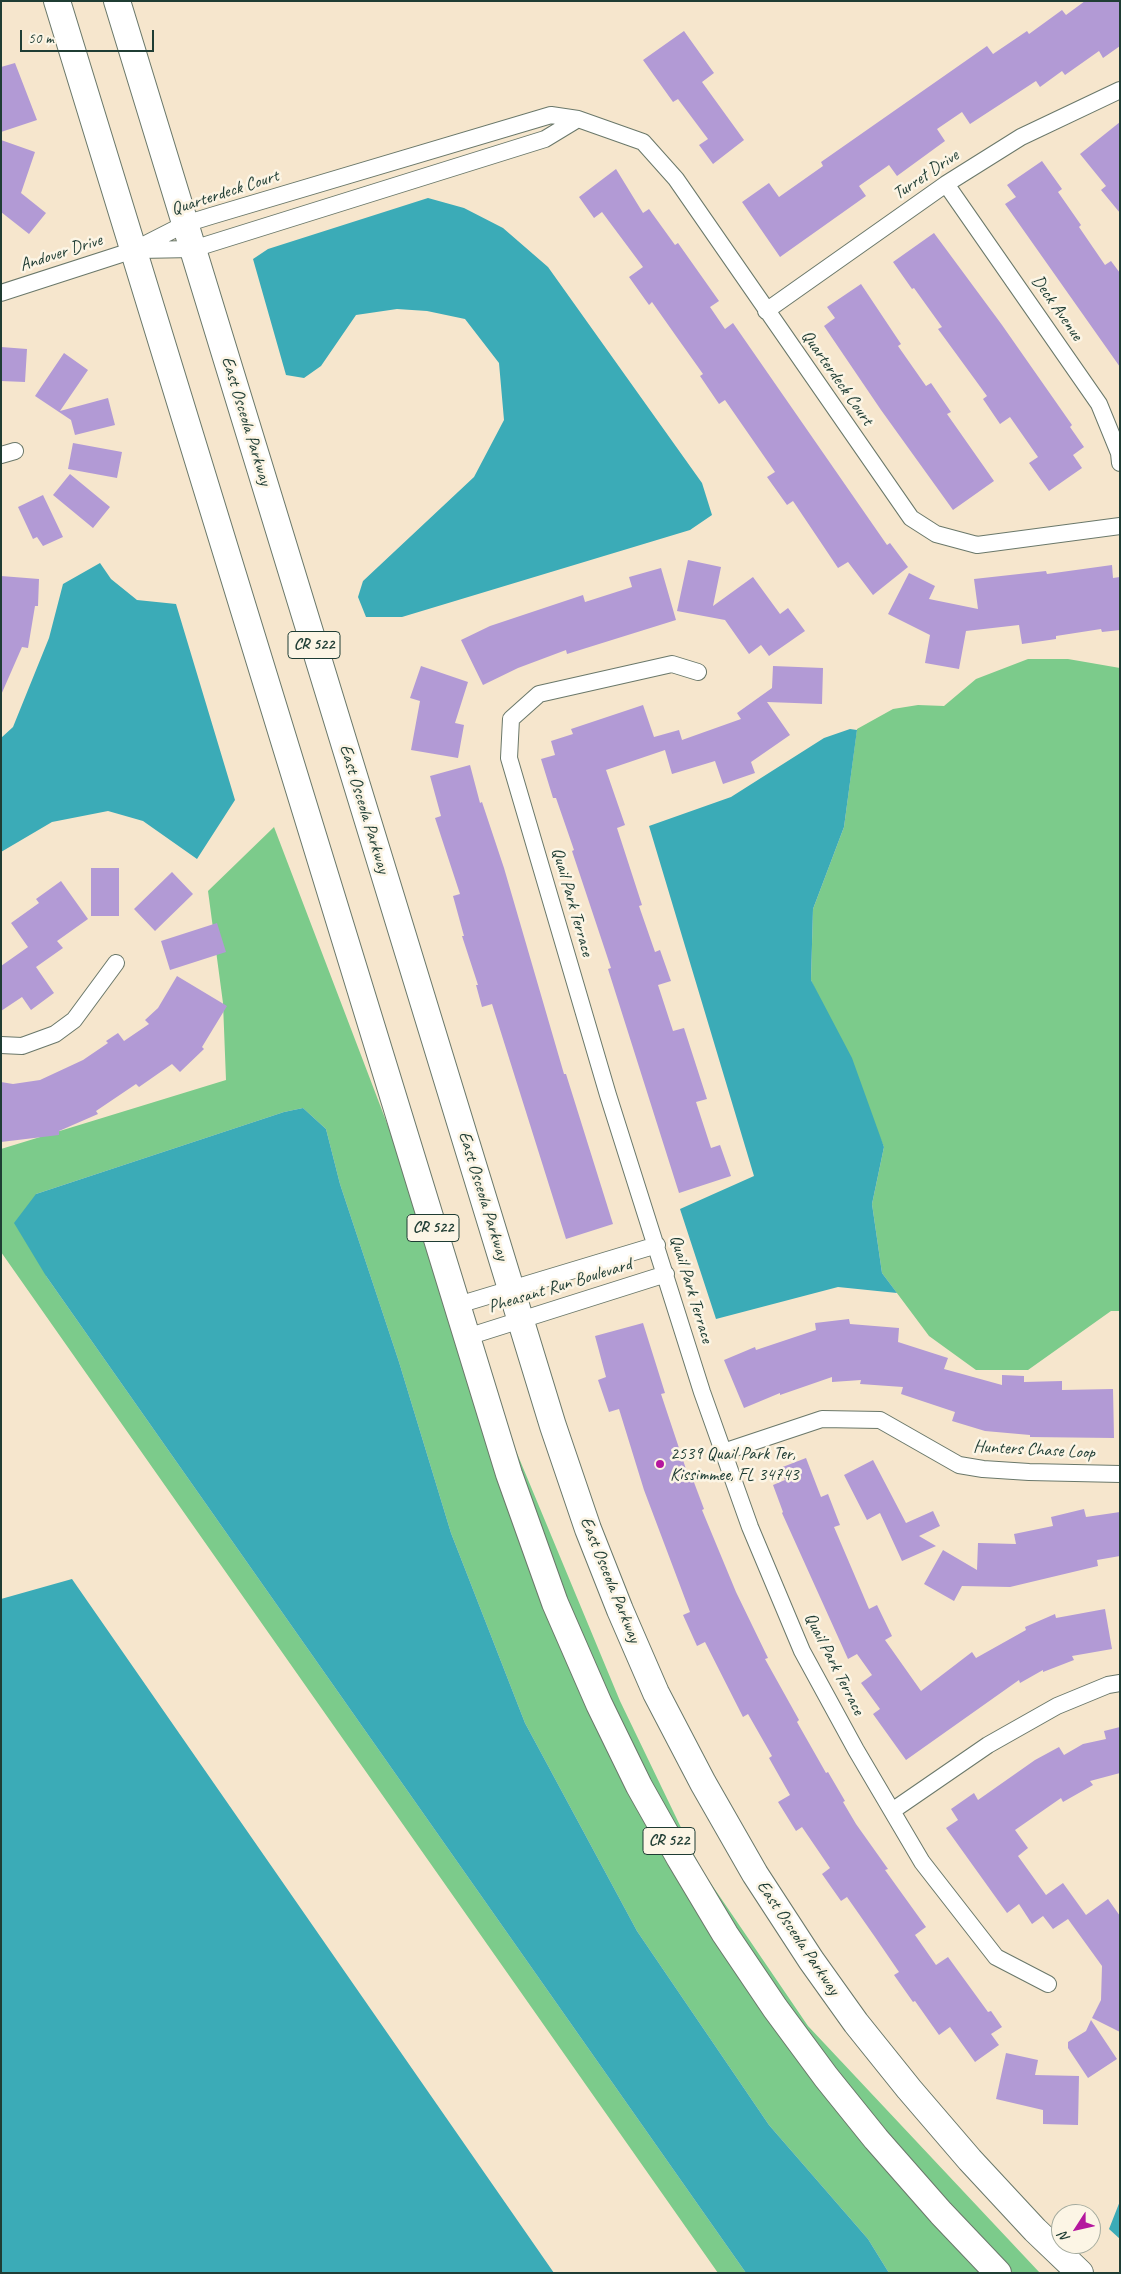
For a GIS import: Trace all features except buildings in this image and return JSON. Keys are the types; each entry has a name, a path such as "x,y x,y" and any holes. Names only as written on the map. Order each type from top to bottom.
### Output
{"main road":[{"name":"CR 522","path":"57,1 509,1474 556,1602 599,1704 639,1786 725,1934 826,2077 876,2139 998,2273"},
{"name":"East Osceola Parkway","path":"117,1 553,1426 588,1529 620,1610 656,1693 702,1783 751,1866 811,1960 856,2023 970,2160 1035,2230 1080,2273"}],"street":[{"name":"Turret Drive","path":"766,311 946,184 1021,137 1120,90"},
{"name":"Quarterdeck Court","path":"134,250 185,224 551,115 578,119 643,142 676,179 911,518 936,534 977,545 1120,526"},
{"path":"134,250 193,249 545,139 578,119"},
{"path":"370,170 376,192"},
{"name":"Deck Avenue","path":"946,184 1099,404 1119,453 1120,463"},
{"name":"Andover Drive","path":"1,293 134,250"},
{"name":"Quail Park Terrace","path":"698,672 672,664 538,694 511,719 509,758 608,1096 702,1392 750,1526 802,1651 922,1862 996,1957 1048,1984"},
{"path":"1,1046 22,1046 55,1034 74,1020 116,963"},
{"name":"Pheasant Run Boulevard","path":"458,1305 656,1245"},
{"name":"Pheasant Run Boulevard","path":"467,1337 666,1274"},
{"name":"Hunters Chase Loop","path":"723,1452 822,1419 880,1420 959,1465 983,1469 1029,1472 1120,1474"},
{"path":"892,1812 988,1745 1057,1706 1108,1685 1120,1683"}],"green space":[{"path":"1028,659 1068,659 1120,668 1120,1311 1111,1311 1028,1370 976,1370 929,1336 882,1273 872,1204 884,1147 811,980 813,909 844,827 857,729 893,709 918,705 944,706 976,679"},
{"path":"274,827 404,1168 630,1791 984,2273 889,2273 868,2239 769,2125 637,1931 525,1723 451,1533 399,1362 340,1184 326,1129 303,1108 284,1112 36,1194 46,1276 746,2273 718,2273 1,1252 1,1149 226,1080 223,1003 208,891"},
{"path":"504,1422 620,1701 701,1869 808,2026 1040,2273 1013,2273 949,2207 835,2070 734,1928 648,1781 565,1598"}],"water":[{"path":"428,198 464,208 503,228 548,267 702,483 712,515 690,530 402,617 366,617 358,597 363,581 474,477 504,420 499,363 465,319 427,311 397,309 356,315 321,366 304,378 286,375 253,259 268,249"},
{"path":"100,563 111,579 137,600 176,604 235,800 197,859 143,821 108,811 52,822 1,852 1,738 13,727 49,638 63,584"},
{"path":"850,729 857,730 844,827 813,909 811,980 852,1058 884,1147 872,1204 882,1273 897,1293 838,1287 716,1319 680,1209 754,1176 649,826 731,797 824,738"},
{"path":"303,1108 326,1129 340,1184 399,1362 451,1533 525,1723 637,1931 769,2125 868,2239 889,2273 746,2273 46,1276 14,1223 36,1194 284,1112"},
{"path":"72,1579 554,2273 1,2273 1,1599"},
{"path":"1120,2201 1120,2239 1109,2229"}],"place":[{"name":"2539 Quail Park Ter, Kissimmee, FL 34743","path":"660,1464"}]}
